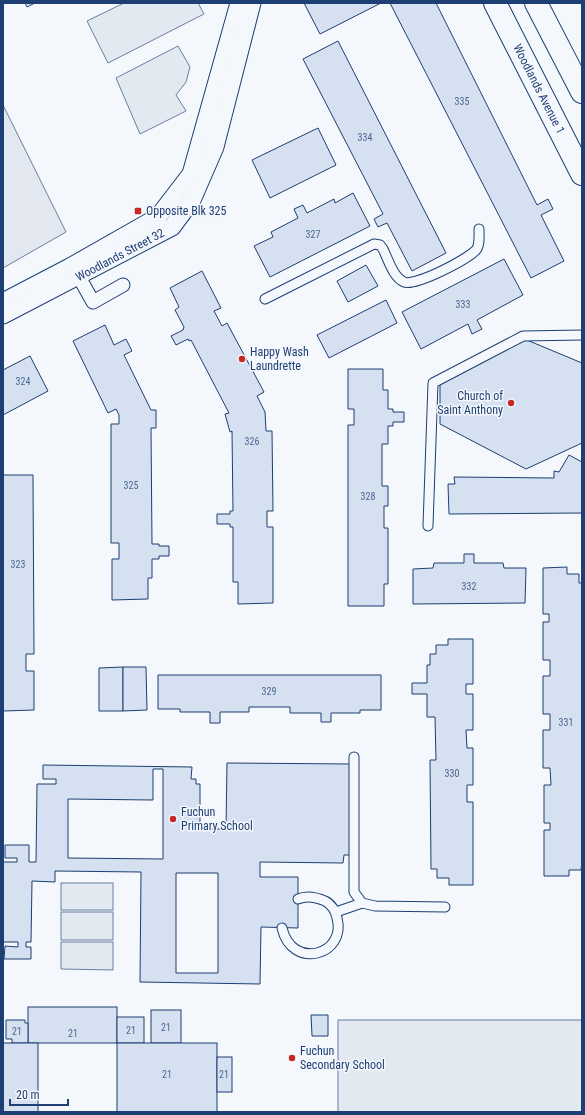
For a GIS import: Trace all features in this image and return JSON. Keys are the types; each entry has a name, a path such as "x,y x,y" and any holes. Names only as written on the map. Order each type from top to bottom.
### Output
{"main road":[{"name":"Woodlands Avenue 1","path":"495,3 582,174"},
{"path":"536,3 582,92"}],"street":[{"name":"Woodlands Street 32","path":"3,302 70,268 158,217 191,174 239,3"},
{"name":"Woodlands Street 32","path":"3,315 79,277 172,227 192,200 215,147 252,3"},
{"path":"79,277 93,302 123,285"}],"lane":[{"path":"179,188 192,200"},
{"path":"265,299 374,244 380,245 383,249 398,277 405,282 416,282 469,257 477,249 479,229"},
{"path":"428,526 433,383 523,336 582,335"},
{"path":"354,757 354,892 362,903"},
{"path":"282,928 284,939 293,949 305,954 318,954 329,948 336,937 339,925 336,912 327,902 316,897 303,897 298,899"},
{"path":"336,912 362,903 375,906 445,906"}],"shaded area":[{"path":"124,3 198,3 204,14 108,63 87,21"},
{"path":"178,46 190,67 186,82 176,95 186,111 140,134 116,78"},
{"path":"3,105 66,232 3,268"},
{"path":"61,883 113,883 113,910 61,910"},
{"path":"61,912 113,912 113,940 61,940"},
{"path":"61,942 113,942 113,970 61,969"},
{"path":"338,1020 582,1020 582,1112 338,1112"}],"building":[{"path":"25,3 35,3 27,7"},
{"path":"304,3 381,3 320,34"},
{"path":"390,3 436,3 537,205 548,199 553,209 541,215 564,261 531,278"},
{"path":"338,41 446,253 412,271 387,223 378,227 374,219 383,214 303,59"},
{"path":"318,128 336,165 270,198 252,160"},
{"path":"353,193 370,226 270,277 254,246 273,237 271,232 298,218 294,209 303,205 307,213 334,199 335,203"},
{"path":"504,259 523,295 477,320 482,329 472,334 468,324 421,349 402,312"},
{"path":"366,265 378,286 348,302 337,281"},
{"path":"202,271 221,308 214,311 222,326 227,323 264,392 257,396 265,412 266,431 272,431 273,511 267,511 267,527 273,527 273,603 238,604 238,582 233,582 233,527 230,527 230,524 217,524 217,514 230,514 230,511 233,511 232,431 230,432 225,414 229,413 191,340 189,341 188,339 176,345 171,336 183,330 184,327 175,310 179,307 170,288"},
{"path":"386,300 397,323 329,358 317,335"},
{"path":"105,325 114,345 126,339 132,351 124,355 151,410 156,410 156,428 151,428 152,544 169,546 169,556 159,556 159,559 152,559 152,578 148,578 148,599 112,600 112,559 119,559 119,543 111,543 111,424 119,424 119,415 116,409 108,413 73,341"},
{"name":"Church of Saint Anthony","path":"522,338 582,363 582,443 526,469 440,424 440,383"},
{"path":"30,356 48,391 3,415 3,370"},
{"path":"348,369 383,369 383,390 388,390 388,409 393,409 393,412 404,412 404,422 393,422 393,426 388,426 388,444 382,444 382,486 388,486 388,506 384,506 384,528 388,528 388,584 384,584 384,606 348,606 348,425 354,425 354,409 348,409"},
{"path":"569,455 582,462 582,513 449,514 448,484 455,484 454,477 554,478 554,471 559,472"},
{"path":"3,475 33,475 34,654 26,654 26,671 34,671 34,710 3,711"},
{"path":"464,554 474,554 474,563 503,563 504,568 526,568 525,603 413,604 413,569 433,568 434,563 464,563"},
{"path":"567,567 567,574 579,574 579,583 582,583 582,861 581,870 569,870 569,876 544,876 544,830 550,830 550,823 544,823 544,785 551,785 550,768 543,768 543,730 550,730 550,714 543,714 543,676 550,676 550,660 543,660 543,622 549,622 549,614 543,614 543,568"},
{"path":"448,639 473,639 473,684 466,684 466,694 473,694 473,730 466,730 467,748 473,748 473,785 467,785 467,802 473,802 473,885 449,885 449,878 437,878 437,869 431,869 430,760 436,760 435,717 427,717 427,694 412,694 412,683 427,683 427,665 430,665 430,654 436,654 436,645 448,645"},
{"path":"123,667 123,711 99,711 99,668"},
{"path":"123,667 146,667 147,710 123,711"},
{"path":"158,675 381,675 381,710 360,710 360,713 331,713 331,722 321,722 321,713 290,713 290,707 249,707 249,712 220,712 220,723 210,723 210,712 180,712 180,709 158,709"},
{"path":"227,763 352,764 351,855 344,855 343,863 260,862 260,877 298,877 298,928 261,927 260,984 140,982 141,872 55,871 55,882 32,881 31,942 26,942 26,947 31,947 31,959 4,959 5,946 18,947 18,942 3,942 3,862 17,862 17,858 5,858 5,845 29,845 29,862 36,862 37,784 56,784 56,779 43,779 43,765 192,767 191,779 196,779 196,784 200,784 200,829 226,829","holes":["153,769 163,769 163,859 68,858 68,799 153,800","176,873 218,873 218,973 176,973"]},
{"path":"28,1007 117,1007 117,1043 28,1043"},
{"path":"151,1010 181,1010 181,1043 151,1043"},
{"path":"311,1015 328,1015 328,1036 312,1036"},
{"path":"117,1017 144,1017 144,1043 117,1043"},
{"path":"6,1020 25,1020 25,1023 28,1023 28,1043 12,1043 12,1039 6,1039"},
{"path":"3,1043 38,1043 38,1112 3,1112"},
{"path":"117,1043 217,1043 217,1112 117,1112"},
{"path":"217,1057 232,1057 232,1092 217,1092"}],"place":[{"name":"Opposite Blk 325","path":"138,211"},
{"name":"Happy Wash Laundrette","path":"242,359"},
{"name":"Church of Saint Anthony","path":"511,403"},
{"name":"Fuchun Primary School","path":"173,819"},
{"name":"Fuchun Secondary School","path":"292,1058"}]}
